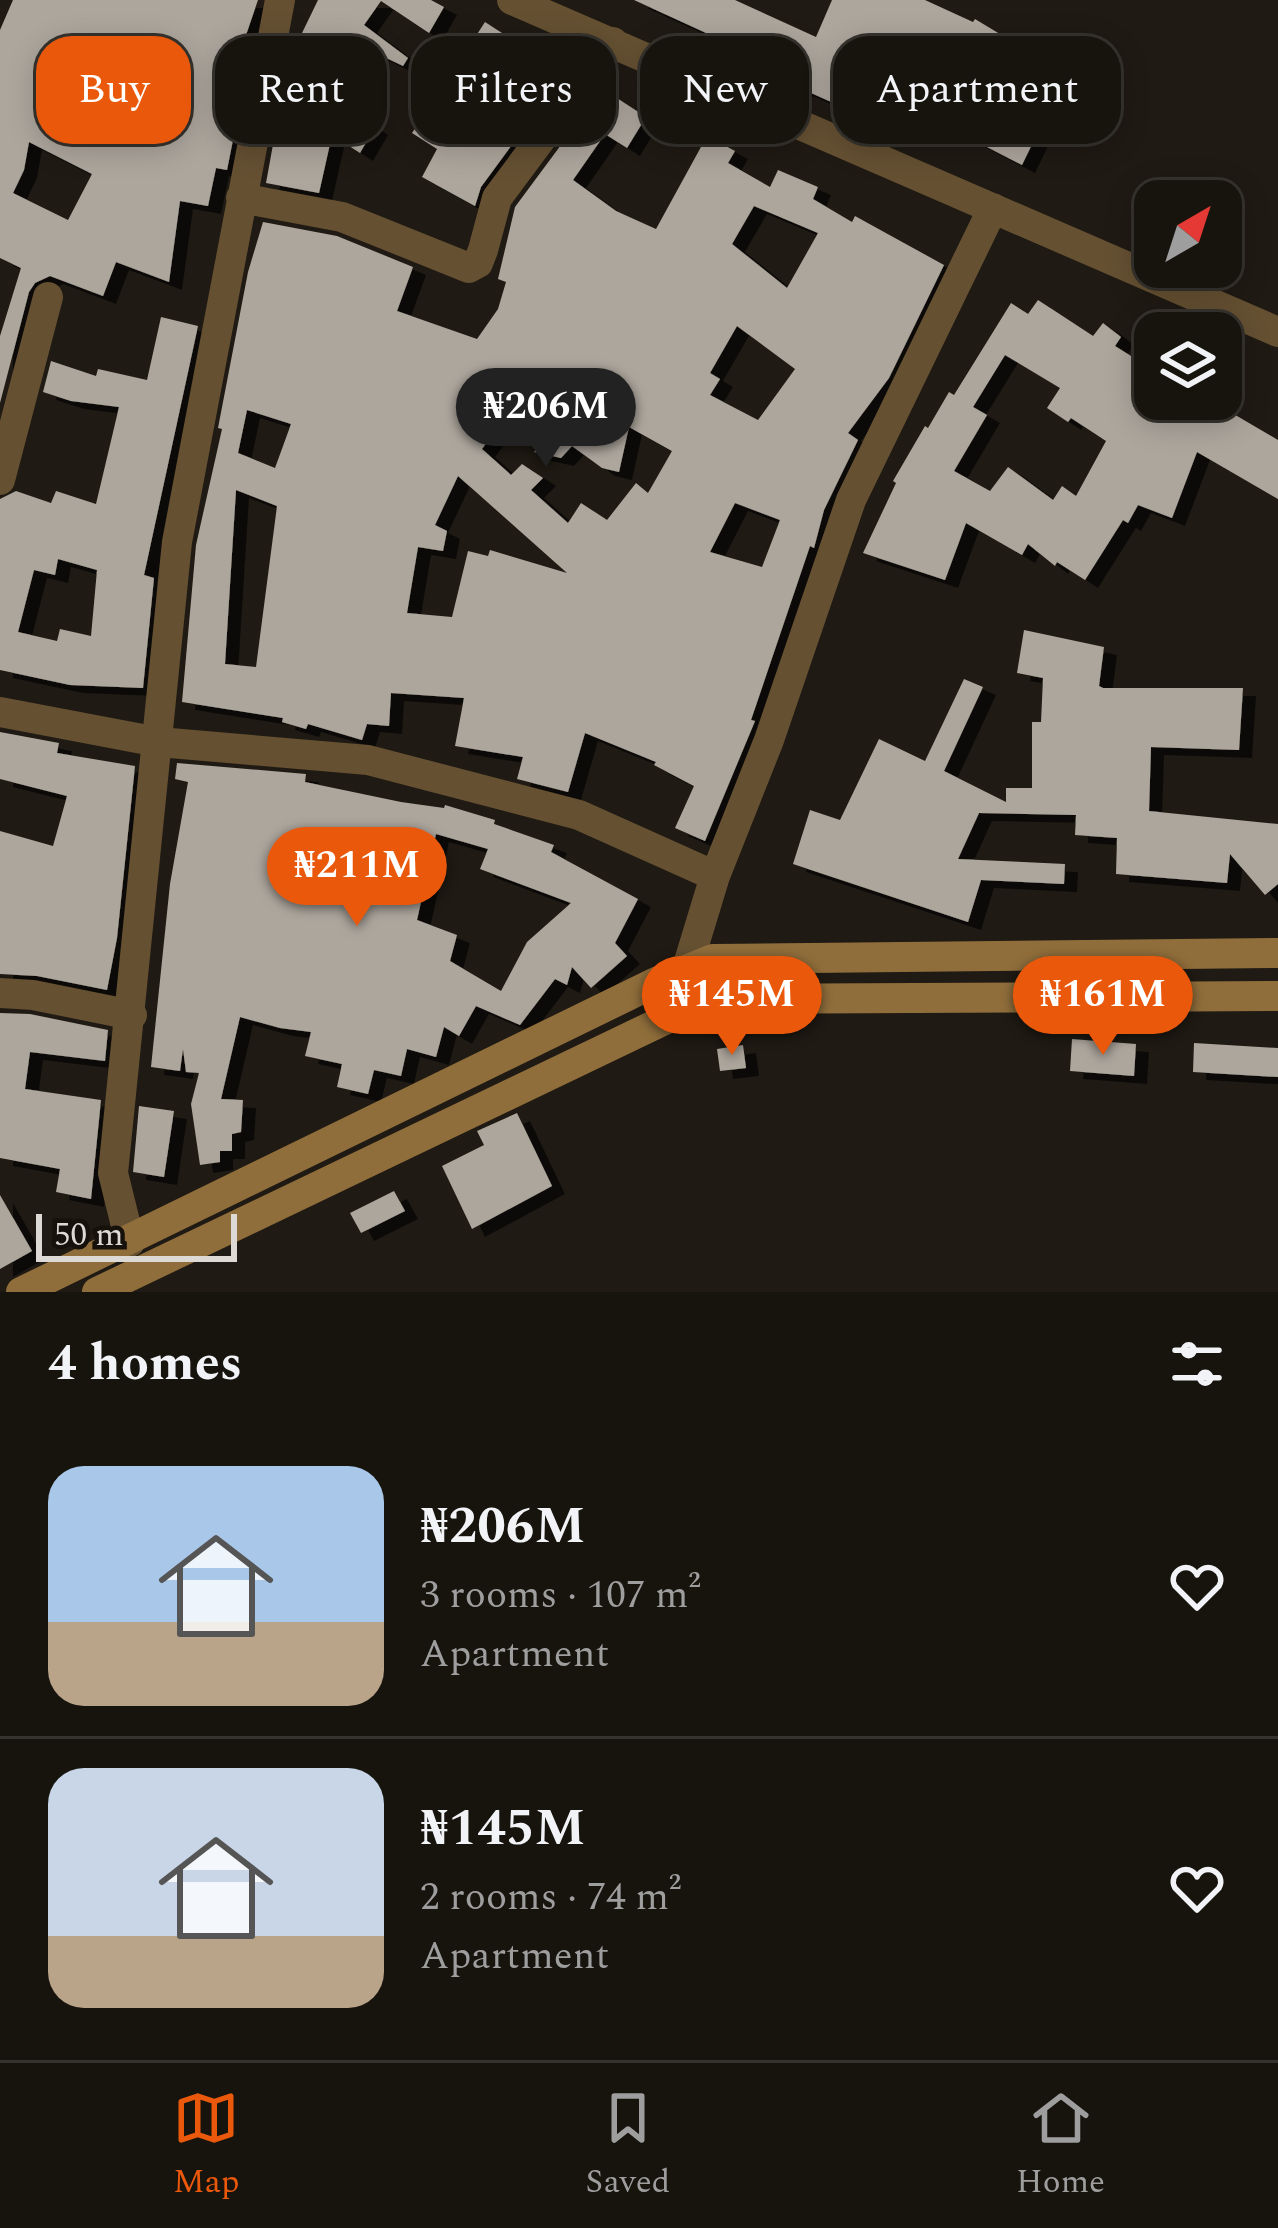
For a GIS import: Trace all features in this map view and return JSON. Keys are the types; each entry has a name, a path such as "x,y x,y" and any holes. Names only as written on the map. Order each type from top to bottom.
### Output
{"street":[{"path":"112,1288 130,1242 112,1173 132,1015 177,542 280,0"},
{"path":"512,0 599,36"},
{"path":"616,43 1278,332"},
{"path":"241,198 342,217 469,268 483,250 497,198 537,144"},
{"path":"687,968 715,876 769,740 851,500 993,208"},
{"path":"0,480 48,296"},
{"path":"0,712 158,742 368,760 579,815 715,876"},
{"path":"21,1292 687,968 735,956 1278,953"},
{"path":"0,992 33,994 132,1015"},
{"path":"112,1288 698,1004 729,998 1278,995"}],"building":[{"path":"13,0 258,0 246,36 215,36 215,144 232,144 227,170 216,168 208,206 180,201 169,282 116,262 103,296 50,276 35,283 0,403 0,336 21,268 0,258 0,30","holes":["29,142 92,174 68,220 13,193 24,170"]},
{"path":"318,0 431,0 444,7 429,33 381,1 364,25 379,36 301,36"},
{"path":"634,0 735,0 816,37 832,0 925,0 975,19 1003,36 833,36 833,103 809,92 809,36 713,36"},
{"path":"485,22 507,36 476,36"},
{"path":"387,42 408,58 403,66 387,58"},
{"path":"616,98 640,113 640,127 627,148 616,141"},
{"path":"273,144 330,144 319,193 266,183"},
{"path":"429,144 513,144 481,187 475,206 422,177 437,149"},
{"path":"562,144 598,144 573,180 616,211 656,229 703,144 722,144 735,151 728,163 770,187 778,170 818,187 813,199 852,222 855,216 944,265 889,378 848,433 858,440 824,510 814,548 810,546 751,720 755,721 705,841 675,828 694,786 654,765 656,762 585,733 568,792 517,779 523,757 455,746 464,698 391,693 389,726 367,724 362,740 308,724 306,729 282,722 283,718 182,702 196,545 222,429 218,428 248,272 263,222 337,236 413,267 397,311 477,339 498,309 506,282 498,279 515,207","holes":["754,206 818,233 787,288 732,244","737,326 795,369 758,420 710,395 720,379 710,373","514,406 550,435 534,452 561,458 572,446 602,468 619,472 629,427 672,451 648,493 636,483 607,520 581,503 568,523 531,490 543,478 522,464 511,475 482,449","247,410 291,424 275,468 238,453","458,476 567,573 490,550 488,556 468,551 452,617 407,613 418,547 443,551 447,531 435,525","236,490 277,506 256,667 225,664","735,503 780,520 762,567 710,552"]},
{"path":"981,144 1032,144 1022,165"},
{"path":"1038,300 1093,336 1103,323 1121,337 1115,346 1134,358 1134,420 1242,419 1278,440 1278,499 1197,452 1172,518 1138,505 1085,580 1057,562 1055,566 1028,544 1022,555 966,523 945,580 863,553 893,481 925,426 928,428 949,392 954,395 1011,303 1028,314","holes":["1005,355 1060,388 1047,408 1106,441 1076,496 1062,486 1053,500 1008,467 990,491 954,471 987,415 973,407"]},
{"path":"161,317 198,326 144,575 154,578 143,688 70,685 0,670 0,499 16,491 51,503 56,491 96,504 119,407 43,392 51,361 96,376 98,369 147,380","holes":["58,559 97,570 91,636 60,629 57,641 18,632 34,570 55,575"]},
{"path":"1024,630 1104,647 1099,686 1103,688 1243,688 1239,750 1151,747 1149,811 1278,824 1278,884 1265,895 1230,854 1227,883 1116,874 1117,838 1075,835 1076,815 979,813 958,859 1065,864 1064,884 981,880 968,922 793,864 810,810 840,820 879,739 925,761 964,679 983,687 944,771 1006,802 1006,788 1032,788 1032,722 1041,722 1043,678 1017,673"},
{"path":"0,732 59,743 57,753 135,766 107,990 0,974 0,831 53,846 67,796 0,779"},
{"path":"177,763 306,774 305,782 401,802 445,805 495,820 494,824 554,845 551,852 638,899 615,943 627,956 591,988 572,967 567,985 555,979 520,1025 476,1006 459,1036 444,1027 436,1057 407,1049 401,1076 374,1070 368,1094 337,1087 342,1064 305,1056 311,1032 240,1017 221,1099 243,1100 241,1132 232,1134 232,1151 220,1151 220,1162 200,1165 191,1104 199,1073 186,1072 183,1049 180,1071 151,1067 170,884 188,782 175,779","holes":["436,834 488,849 480,869 571,903 527,942 501,991 450,961 457,935 417,920"]},
{"path":"0,1013 30,1014 108,1030 105,1061 30,1052 25,1089 101,1100 91,1199 56,1192 60,1169 0,1158"},
{"path":"1072,1039 1136,1044 1134,1076 1070,1071"},
{"path":"1194,1043 1278,1048 1278,1077 1193,1072"},
{"path":"743,1045 746,1068 720,1071 717,1049"},
{"path":"139,1106 174,1111 164,1177 133,1172"},
{"path":"517,1113 552,1186 472,1229 442,1166 484,1145 477,1131"},
{"path":"394,1191 405,1211 361,1233 350,1213"},
{"path":"0,1195 32,1251 0,1269"}]}
